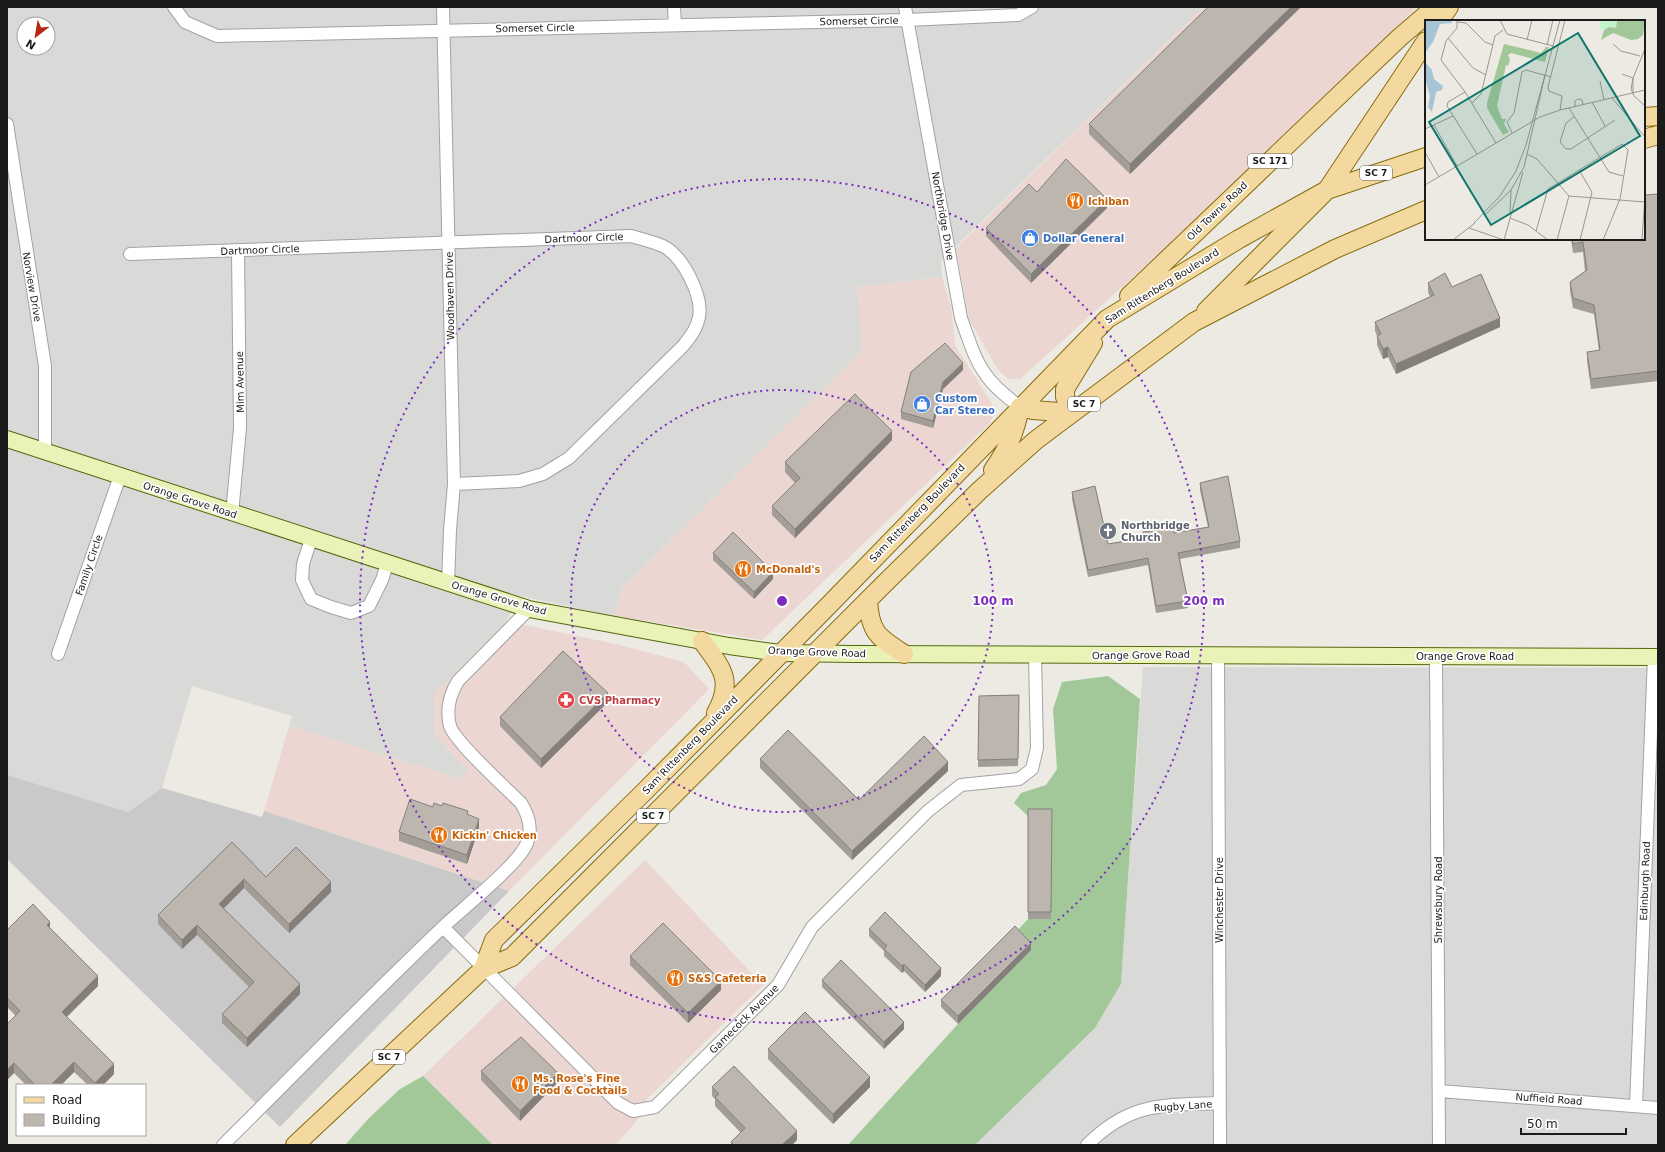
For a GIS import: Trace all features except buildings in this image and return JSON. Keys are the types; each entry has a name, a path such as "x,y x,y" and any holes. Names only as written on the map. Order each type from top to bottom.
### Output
{"main road":[{"name":"Old Towne Road","path":"1107,319 1166,260 1388,49 1435,7"},
{"path":"1440,20 1449,7"},
{"path":"1194,322 1327,190 1425,43"},
{"path":"1645,118 1658,116"},
{"path":"1645,139 1658,135"},
{"name":"Sam Rittenberg Boulevard","path":"483,968 494,940 829,605 1107,319 1232,243 1327,190 1425,157"},
{"name":"Sam Rittenberg Boulevard","path":"295,1145 483,968 512,957 868,600 979,491 1036,440 1194,322 1335,249 1425,210"},
{"path":"979,491 1011,442 1016,429 1020,407 1033,410 1072,413 1065,397 1065,389 1107,319"},
{"path":"868,600 872,625 879,637 904,654"},
{"path":"702,641 720,666 725,682 724,698 711,723"}],"street":[{"name":"Somerset Circle","path":"174,7 185,22 217,36 907,20 1018,15 1032,7"},
{"name":"Woodhaven Drive","path":"443,7 454,484 450,530 448,584"},
{"path":"674,7 675,25"},
{"name":"Northbridge Drive","path":"905,7 961,318 977,360 985,375 999,391 1020,407"},
{"name":"Norview Drive","path":"7,124 46,366 45,451"},
{"name":"Dartmoor Circle","path":"130,254 631,236 664,247 678,258 691,279 700,304 700,317 695,331 683,346 569,458 543,474 519,481 454,484"},
{"name":"Mim Avenue","path":"232,514 240,428 238,250"},
{"name":"Orange Grove Road","path":"7,439 232,514 529,610 702,641 780,653 1035,656 1218,654 1656,657"},
{"name":"Family Circle","path":"58,654 120,476"},
{"path":"311,539 303,564 302,580 311,599 331,607 351,613 369,606 382,580 387,564"},
{"path":"223,1145 443,927 518,858 527,843 530,828 528,814 459,740 450,726 449,712 450,694 458,682 529,610"},
{"name":"Winchester Drive","path":"1218,654 1220,1145"},
{"name":"Gamecock Avenue","path":"443,927 618,1103 634,1111 655,1107 778,985 812,927 928,811 961,785 1019,779 1032,769 1038,748 1035,656"},
{"name":"Shrewsbury Road","path":"1436,656 1439,1145"},
{"name":"Edinburgh Road","path":"1636,1106 1656,657"},
{"name":"Nuffield Road","path":"1439,1091 1658,1108"},
{"name":"Rugby Lane","path":"1087,1145 1102,1130 1121,1117 1142,1109 1163,1105 1220,1104"}],"shaded area":[{"path":"7,7 1203,7 941,261 942,277 858,287 862,351 621,590 615,616 520,596 506,621 434,694 435,735 469,771 461,779 289,726 292,716 192,686 162,788 128,812 7,775"},
{"path":"1203,7 1417,7 1173,241 1020,379 1008,379 998,370 969,319 956,248"},
{"path":"942,277 951,307 955,345 992,404 993,417 989,424 762,640 615,616 621,590 862,351 857,287"},
{"path":"506,621 616,644 684,662 709,689 509,891 264,811 289,726 461,779 468,770 435,735 434,694"},
{"path":"1143,667 1658,668 1658,1145 975,1145 1095,1028 1121,984"},
{"path":"7,775 128,812 162,788 262,817 264,811 509,891 280,1127 7,859"},
{"path":"645,860 763,985 647,1099 635,1123 615,1145 493,1145 423,1076"}],"green space":[{"path":"1108,676 1140,699 1121,984 1095,1028 975,1145 848,1145 958,1024 1031,950 1015,933 1028,919 1028,816 1014,803 1021,793 1046,785 1057,769 1053,709 1062,682"},
{"path":"423,1076 493,1145 345,1145 369,1118 400,1089"}],"place":[{"name":"Ichiban","path":"1075,201"},
{"name":"Dollar General","path":"1030,238"},
{"name":"Custom Car Stereo","path":"922,404"},
{"name":"Northbridge Church","path":"1108,531"},
{"name":"McDonald's","path":"743,569"},
{"name":"CVS Pharmacy","path":"566,700"},
{"name":"Kickin' Chicken","path":"439,835"},
{"name":"S&S Cafeteria","path":"675,978"},
{"name":"Ms. Rose's Fine Food & Cocktails","path":"520,1084"}]}
